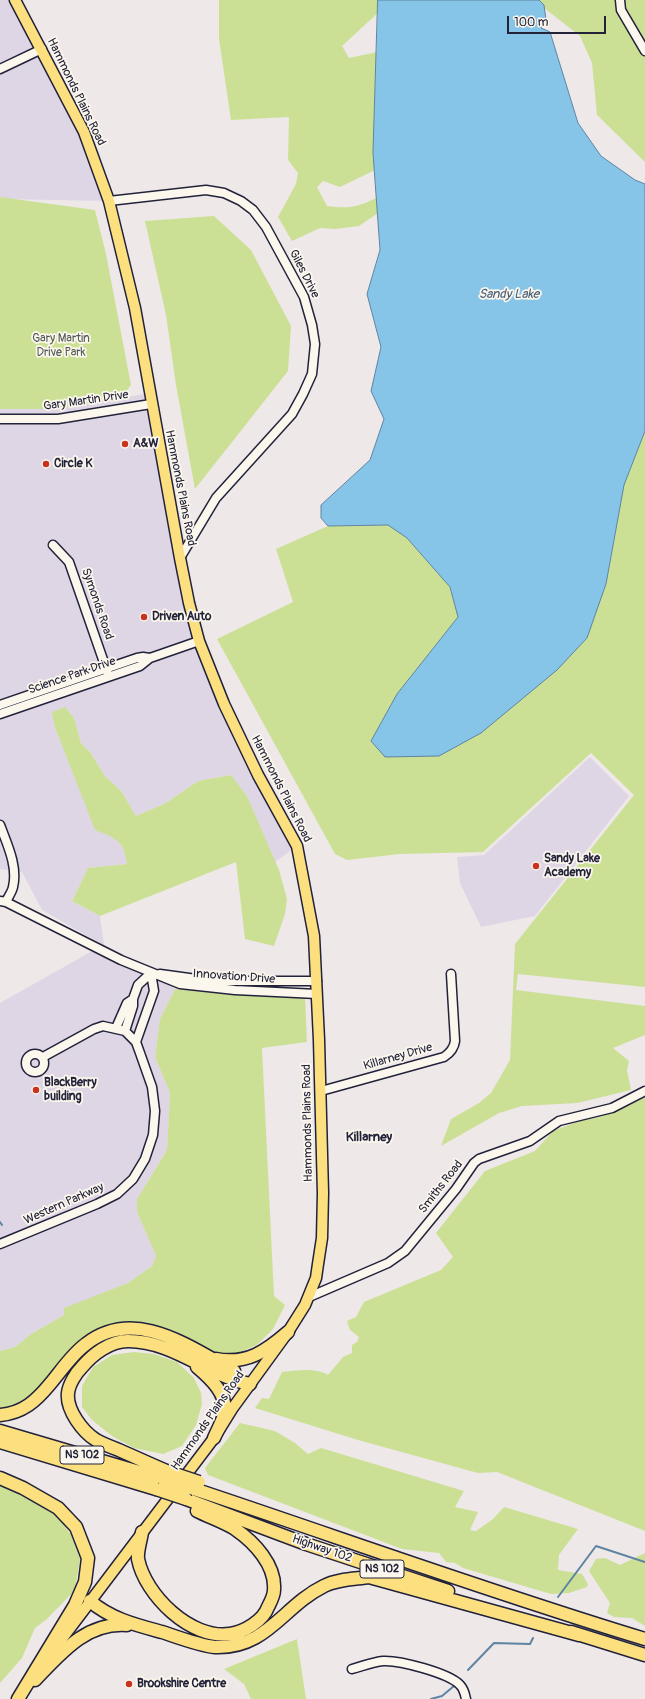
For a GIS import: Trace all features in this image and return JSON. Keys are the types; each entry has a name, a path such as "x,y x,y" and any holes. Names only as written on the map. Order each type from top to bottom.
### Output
{"highway":[{"path":"0,1415 17,1412 34,1402 80,1349 92,1339 108,1332 126,1328 150,1331 170,1337 242,1375 250,1384"},
{"path":"206,1356 226,1361 240,1360 251,1357 263,1352 288,1332"},
{"path":"161,1483 80,1428 71,1410 67,1393 75,1374 90,1358 106,1347 127,1341 150,1343 180,1354 237,1382 250,1384"},
{"path":"180,1354 210,1378 218,1388 223,1400 225,1414 214,1438"},
{"name":"Highway 102","path":"0,1431 161,1483 185,1502 579,1635 645,1655"},
{"name":"Highway 102","path":"0,1442 114,1476 161,1483 197,1485 528,1603 645,1639"},
{"path":"0,1478 23,1488 58,1508 76,1527 88,1558 85,1582 75,1605 19,1697"},
{"path":"142,1532 138,1557 142,1576 166,1608 202,1630 217,1634 229,1634 242,1630 256,1622 267,1610 274,1591 271,1569 258,1548 235,1529 185,1502"},
{"path":"90,1601 113,1617 138,1626 214,1647 229,1646 248,1642 261,1635 308,1595 325,1585 344,1580 369,1577 579,1635"},
{"path":"19,1697 68,1647 83,1635 101,1627 117,1624 138,1626"}],"main road":[{"name":"Hammonds Plains Road","path":"15,0 42,48 84,132 109,201 135,308 151,404 180,558 189,603 199,641 224,704 258,775 297,846 314,936 317,981 321,1091 322,1238 316,1278 309,1297 288,1332 250,1384 214,1438 19,1697"}],"street":[{"path":"620,0 621,10 645,50"},
{"path":"0,69 42,48"},
{"name":"Giles Drive","path":"109,201 206,190 224,193 241,201 253,210 266,227 304,297 312,325 315,344 313,369 303,394 292,414 216,498 180,558"},
{"name":"Gary Martin Drive","path":"0,419 58,419 151,404"},
{"name":"Symonds Road","path":"54,545 69,562 108,672"},
{"name":"Science Park Drive","path":"4,712 143,657 150,658 199,641"},
{"name":"Science Park Drive","path":"0,705 108,672"},
{"path":"0,721 4,712"},
{"path":"0,825 11,857 13,873 13,887 3,902"},
{"name":"Innovation Drive","path":"3,902 120,960 180,984 205,988 317,994"},
{"path":"116,1028 127,1003 132,999 138,985 151,973"},
{"path":"136,1042 154,991 151,973"},
{"name":"Innovation Drive","path":"151,973 211,981 317,981"},
{"name":"Killarney Drive","path":"321,1091 444,1057 448,1054 454,1046 455,1041 451,974"},
{"path":"125,1031 133,1006 132,999"},
{"name":"Western Parkway","path":"0,1244 98,1204 117,1194 133,1179 145,1159 153,1135 155,1111 152,1088 136,1042 125,1031 104,1026 94,1029 43,1057"},
{"name":"Smiths Road","path":"309,1297 388,1263 405,1251 456,1189 474,1163 479,1159 530,1141 559,1121 612,1108 645,1090"},
{"path":"352,1668 383,1661 406,1664 453,1679 465,1692 466,1699"}],"shaded area":[{"path":"0,0 15,0 42,49 109,201 0,199"},
{"path":"149,393 199,641 297,846 275,862 263,834 231,775 198,781 166,803 136,816 122,792 105,776 90,752 81,743 74,718 65,707 54,725 70,765 126,853 127,864 88,868 72,901 100,916 104,945 175,989 160,1019 155,1057 170,1093 167,1150 137,1199 137,1212 156,1256 152,1266 128,1283 101,1294 31,1334 15,1347 0,1351 0,1003 103,945 42,910 22,872 0,869 0,409 58,409"},
{"path":"590,757 629,796 535,916 481,927 460,883 457,857 484,855"}],"green space":[{"path":"219,0 382,0 381,10 342,46 349,58 382,51 377,169 340,187 323,181 317,187 327,206 354,206 378,197 381,211 359,226 335,229 320,228 292,241 278,217 296,184 298,173 288,160 289,117 231,120 219,39"},
{"path":"534,0 645,0 645,162 597,115 592,63 580,36"},
{"name":"Gary Martin Drive Park","path":"0,197 95,210 106,254 131,385 122,397 58,409 0,409"},
{"path":"214,216 251,250 291,326 288,371 195,489 176,385 166,315 145,221"},
{"path":"645,431 645,987 518,974 516,990 645,1006 645,1035 613,1048 629,1061 627,1070 631,1090 577,1103 522,1106 499,1113 441,1146 451,1119 479,1103 491,1093 510,1060 515,944 634,795 591,753 483,852 400,854 347,860 335,854 217,639 293,602 276,549 328,526 388,525 407,538 450,587 458,617 397,694 606,584 624,485"},
{"path":"65,707 74,718 81,743 90,752 105,776 122,792 136,816 166,803 198,781 231,775 247,796 279,870 287,899 285,914 274,946 245,939 236,862 100,916 72,901 88,868 127,864 126,856 121,845 108,835 95,830 54,725 52,712"},
{"path":"175,989 233,995 305,996 307,1042 262,1048 274,1296 285,1305 273,1329 257,1345 233,1355 205,1350 160,1327 131,1322 111,1326 90,1335 66,1353 46,1380 23,1405 0,1410 0,1351 15,1347 31,1334 64,1315 64,1308 128,1283 152,1266 156,1256 137,1212 137,1199 167,1150 170,1093 155,1057 160,1019"},
{"path":"645,1097 645,1531 497,1472 478,1473 358,1440 255,1408 262,1398 269,1399 282,1372 311,1370 328,1375 343,1357 352,1353 352,1345 357,1342 359,1337 350,1330 347,1321 356,1317 364,1302 441,1270 453,1257 436,1233 485,1171 535,1151 553,1131 579,1121 600,1117 624,1108"},
{"path":"134,1352 154,1354 177,1362 194,1378 201,1393 202,1404 196,1425 182,1446 163,1454 134,1448 112,1436 92,1420 82,1407 82,1386 93,1367 112,1355"},
{"path":"240,1423 275,1431 295,1443 308,1454 321,1448 464,1491 455,1507 478,1512 470,1530 476,1531 493,1519 504,1507 578,1529 559,1555 558,1570 582,1574 588,1584 587,1587 569,1593 551,1594 463,1568 455,1563 446,1562 439,1553 402,1549 208,1475 205,1468"},
{"path":"0,1486 26,1497 56,1514 71,1535 80,1559 75,1590 47,1619 35,1628 22,1658 0,1683"},
{"path":"645,1553 645,1626 632,1618 614,1617 607,1613 610,1603 589,1571 596,1559 605,1558 620,1565"},
{"path":"297,1639 306,1699 251,1699 244,1684 224,1669"}],"water":[{"name":"Sandy Lake","path":"378,0 539,0 544,5 546,20 541,28 550,32 578,123 601,156 635,180 645,184 645,431 624,485 606,584 587,638 557,670 481,733 439,756 385,757 371,741 397,694 458,617 450,587 407,538 388,525 328,526 321,518 321,505 370,460 384,419 371,391 381,347 367,294 380,250 373,153"}],"waterway":[{"path":"558,1597 596,1546 645,1562"},
{"path":"468,1670 494,1643 530,1644 533,1638"},
{"path":"431,1699 442,1696 454,1686"}],"place":[{"name":"A&W","path":"125,444"},
{"name":"Circle K","path":"46,464"},
{"name":"Driven Auto","path":"144,617"},
{"name":"Sandy Lake Academy","path":"536,866"},
{"name":"BlackBerry building","path":"36,1090"},
{"name":"Brookshire Centre","path":"129,1684"}],"district":[{"name":"Killarney","path":"369,1138"}]}
